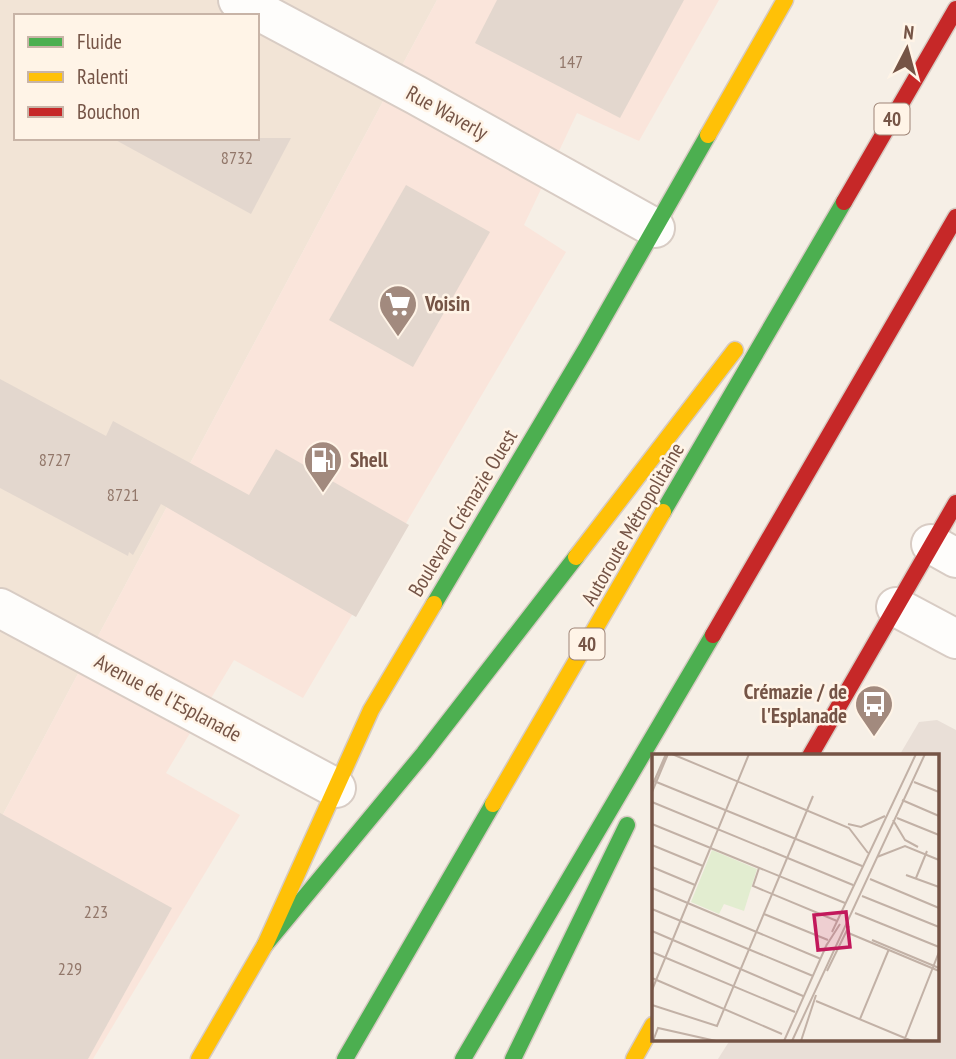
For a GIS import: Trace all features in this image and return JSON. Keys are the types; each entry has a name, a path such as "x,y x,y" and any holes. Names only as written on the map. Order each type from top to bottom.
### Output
{"main road":[{"name":"Boulevard Crémazie Ouest","path":"199,1059 265,945 371,710 587,347 785,0"},
{"name":"Autoroute Métropolitaine","path":"345,1059 956,9"},
{"path":"463,1059 956,217"},
{"path":"265,945 424,752 829,229"},
{"path":"811,754 896,607 944,551 956,503"},
{"path":"661,754 745,581"},
{"path":"513,1059 635,808"},
{"path":"634,1059 652,1027"}],"street":[{"name":"Rue Waverly","path":"238,0 655,228"},
{"path":"896,607 956,639"},
{"name":"Avenue de l'Esplanade","path":"0,608 336,788"}],"shaded area":[{"path":"0,0 437,0 0,820"},
{"path":"437,0 719,0 639,141 577,113 524,225 566,252 303,698 234,660 166,773 240,815 93,1059 0,1059 0,820"},
{"path":"937,720 956,730 956,1059 718,1059 729,1042 939,1042 939,754 900,754 919,722"}],"building":[{"path":"497,0 684,0 620,118 475,43"},
{"path":"291,138 251,214 116,140"},
{"path":"406,185 490,232 413,367 329,320"},
{"path":"0,379 106,436 113,421 249,495 276,449 409,525 356,617 161,504 133,555 129,552 128,556 0,488"},
{"path":"0,813 172,908 88,1059 0,1059"}],"traffic: fast":[{"path":"434,604 587,347 708,135"},
{"path":"663,512 844,202"},
{"path":"265,945 424,753 576,557"},
{"path":"463,1059 713,635"},
{"path":"345,1059 493,804"},
{"path":"513,1059 627,825"}],"traffic: slow":[{"path":"708,135 785,0"},
{"path":"576,557 735,350"},
{"path":"493,804 663,512"},
{"path":"199,1059 265,945 371,710 434,604"},
{"path":"634,1059 652,1027"}],"traffic: jam":[{"path":"844,202 956,9"},
{"path":"713,635 956,217"},
{"path":"811,754 956,503"}],"place":[{"name":"Voisin","path":"398,338"},
{"name":"Shell","path":"323,494"},
{"name":"Crémazie / de l'Esplanade","path":"874,738"}]}
